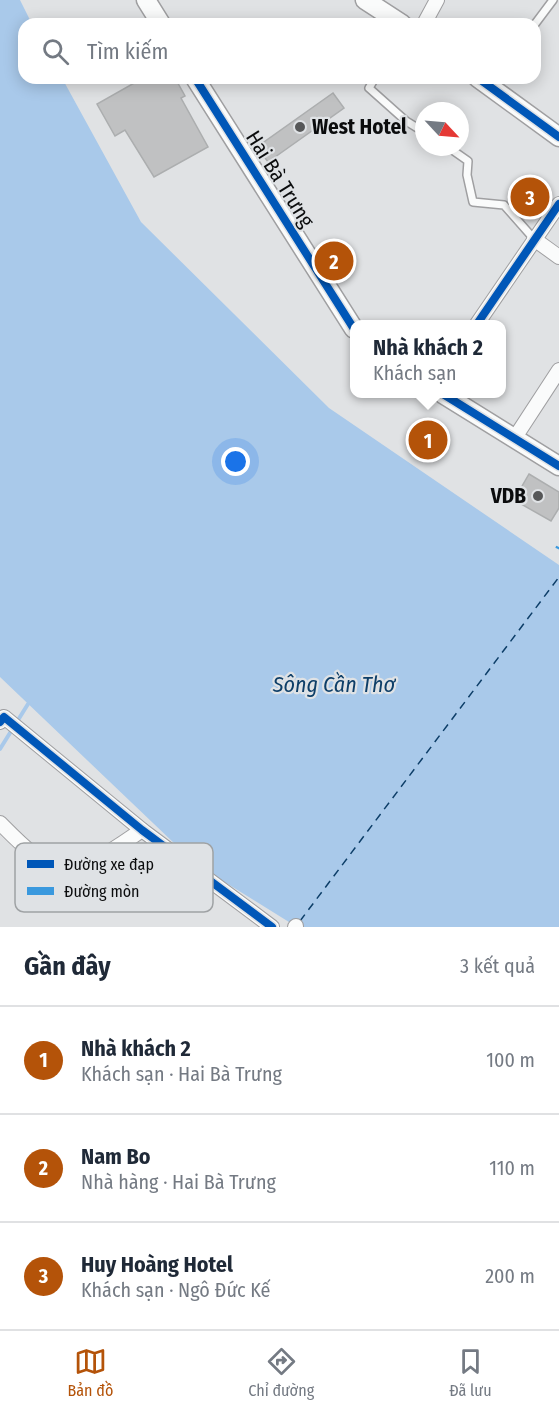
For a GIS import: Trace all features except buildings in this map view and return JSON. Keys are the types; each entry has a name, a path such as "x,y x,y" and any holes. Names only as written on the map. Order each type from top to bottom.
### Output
{"street":[{"path":"146,0 157,18"},
{"path":"365,0 393,18"},
{"path":"427,18 437,0"},
{"name":"Hai Bà Trưng","path":"199,84 350,323"},
{"path":"491,84 559,137"},
{"path":"480,320 559,204"},
{"path":"534,239 559,257"},
{"path":"514,439 559,370"},
{"path":"451,398 559,466"},
{"path":"5,722 24,734 159,843"},
{"path":"0,823 20,843"},
{"path":"122,843 142,830"},
{"path":"213,883 272,927"}],"lane":[{"path":"540,18 552,0"},
{"path":"371,84 369,88 415,126"},
{"path":"461,156 468,161 467,175 473,202 504,205 534,239"}],"water":[{"name":"Sông Cần Thơ","path":"0,0 20,0 29,18 18,18 18,84 65,84 141,222 329,408 559,565 559,927 297,927 213,875 213,843 174,843 0,677"}],"waterway":[{"path":"0,749 28,704"}],"ferry route":[{"path":"300,921 559,577"}],"cycle path":[{"path":"199,84 350,323"},
{"path":"486,84 559,137"},
{"path":"480,320 559,204"},
{"path":"449,398 559,466"},
{"path":"0,722 4,717 159,843"},
{"path":"213,883 272,927"}],"place":[{"name":"West Hotel","path":"300,127"},
{"name":"Huy Hoàng Hotel","path":"530,197"},
{"name":"Nam Bo","path":"334,261"},
{"name":"Nhà khách 2","path":"428,440"},
{"name":"VDB","path":"538,496"}]}
